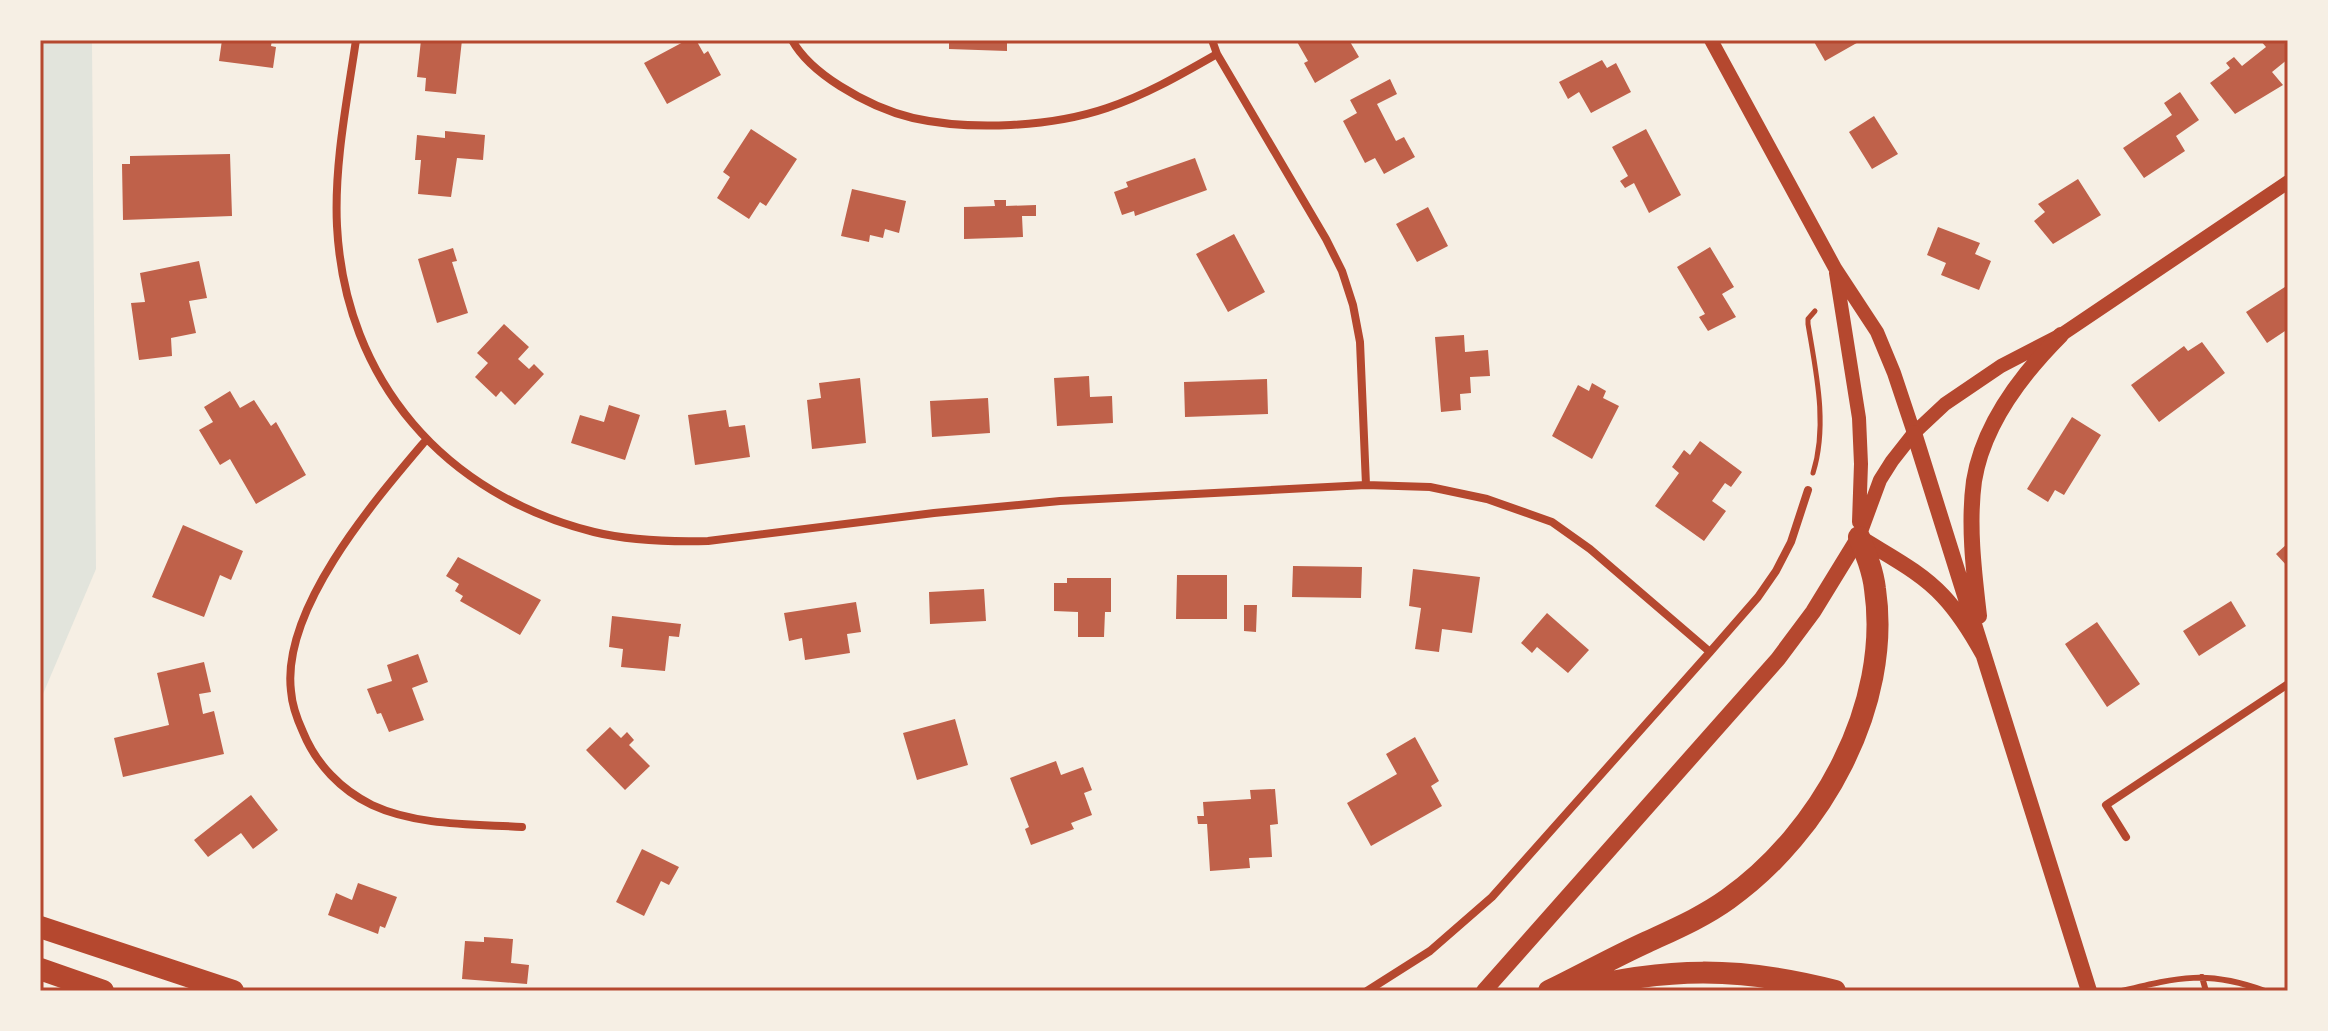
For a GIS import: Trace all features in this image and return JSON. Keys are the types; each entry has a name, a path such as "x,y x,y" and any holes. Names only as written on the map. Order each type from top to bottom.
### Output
{"highway":[{"path":"1549,991 1727,900 1777,857 1818,807 1857,731 1873,669 1877,625 1875,589 1870,564 1859,537"},
{"path":"40,927 233,991"},
{"path":"40,969 103,991"},
{"path":"1570,991 1669,973 1710,972 1751,973 1835,991"}],"main road":[{"path":"1983,654 1973,547 1975,477 1989,433 2005,406 2034,364 2061,335"},
{"path":"1914,433 2089,991"},
{"path":"1484,991 1778,659 1813,612 1859,537 1906,567 1943,596 1983,654"}],"street":[{"path":"356,40 337,185 337,226 349,303 363,344 394,400 426,440 457,468 523,506 557,521 595,532 670,542 708,541 999,506 1106,498 1411,485 1496,501 1552,522 1590,549 1710,652"},
{"path":"792,40 798,52 822,75 879,107 912,118 994,125 1068,117 1107,108 1172,80 1217,54"},
{"path":"1212,40 1217,54 1342,271 1360,342 1366,485"},
{"path":"1711,40 1835,268 1881,341 1914,433"},
{"path":"1859,537 1880,480 1914,433 1945,404 2001,366 2061,335 2288,182"},
{"path":"1835,268 1859,418 1859,537"},
{"path":"426,440 381,493 312,598 292,658 290,690 297,720 309,748 327,772 348,791 374,806 428,820 522,827"},
{"path":"1367,991 1430,951 1492,897 1710,652 1758,597 1776,571 1791,542 1808,490"},
{"path":"2126,837 2106,805 2288,684"}],"lane":[{"path":"2202,977 2206,991"},
{"path":"2122,991 2166,980 2202,977 2229,980 2265,991"}],"path":[{"path":"1808,490 1820,437 1817,381 1808,324 1815,311"}],"shaded area":[{"path":"40,40 92,40 96,569 40,701"}],"building":[{"path":"222,40 272,40 271,46 276,47 273,68 219,61"},
{"path":"421,40 462,40 456,94 425,91 426,78 417,77"},
{"path":"687,40 696,40 704,54 708,51 721,75 667,104 644,63"},
{"path":"949,40 1007,40 1007,51 949,49"},
{"path":"1296,40 1349,40 1359,57 1315,83 1304,63 1308,61"},
{"path":"1813,40 1862,40 1825,61"},
{"path":"2260,40 2282,40 2288,47 2288,59 2272,72 2283,85 2235,114 2210,83 2230,68 2226,63 2234,57 2242,66 2266,47"},
{"path":"1602,60 1607,68 1616,63 1631,92 1591,113 1579,92 1568,99 1559,82"},
{"path":"1390,79 1397,94 1377,104 1396,141 1404,137 1415,157 1384,174 1375,158 1365,163 1343,121 1357,113 1350,100"},
{"path":"2180,92 2199,120 2176,136 2185,151 2144,178 2123,148 2172,115 2164,103"},
{"path":"1874,116 1898,154 1872,169 1849,132"},
{"path":"751,129 797,159 766,206 760,202 749,219 717,198 730,177 723,172"},
{"path":"1646,129 1681,195 1649,213 1634,183 1625,188 1620,181 1628,176 1612,147"},
{"path":"445,131 485,135 483,160 457,158 451,197 418,194 421,160 415,160 417,135 445,138"},
{"path":"230,154 232,216 123,220 122,164 130,164 130,156"},
{"path":"1195,158 1207,190 1135,216 1134,211 1122,215 1114,192 1128,187 1126,182"},
{"path":"2078,179 2101,215 2053,244 2034,221 2045,212 2038,204"},
{"path":"852,189 906,201 899,233 885,229 883,238 870,235 869,242 841,236"},
{"path":"994,200 1006,200 1006,206 1036,205 1036,216 1022,216 1023,237 964,239 964,207 995,206"},
{"path":"1428,207 1448,246 1417,262 1396,224"},
{"path":"1938,227 1980,243 1975,254 1991,261 1979,290 1941,275 1946,263 1927,255"},
{"path":"1234,234 1265,292 1228,312 1196,254"},
{"path":"1710,247 1734,287 1722,294 1736,317 1708,331 1699,317 1705,314 1677,267"},
{"path":"453,248 457,261 452,262 468,313 437,323 418,259"},
{"path":"199,261 207,298 189,301 196,333 171,338 172,356 139,360 131,303 145,302 140,273"},
{"path":"2288,285 2288,329 2267,343 2246,312"},
{"path":"504,324 529,347 518,359 529,369 534,364 544,374 515,405 501,391 496,397 475,377 488,363 477,353"},
{"path":"1464,335 1465,352 1488,350 1490,376 1470,377 1471,393 1460,394 1461,410 1441,412 1435,337"},
{"path":"2202,342 2225,373 2159,422 2131,385 2184,346 2188,351"},
{"path":"1089,376 1090,397 1112,396 1113,423 1057,426 1054,378"},
{"path":"860,378 866,443 812,449 807,400 821,398 819,383"},
{"path":"1267,379 1268,414 1185,417 1184,382"},
{"path":"1592,383 1606,391 1603,398 1619,406 1592,459 1552,436 1578,385 1589,391"},
{"path":"230,391 240,408 254,400 271,426 276,422 306,475 256,504 230,459 220,465 199,430 213,422 204,407"},
{"path":"988,398 990,433 932,437 930,401"},
{"path":"609,405 640,415 625,460 571,443 580,415 604,422"},
{"path":"726,410 729,427 745,425 750,457 695,465 688,415"},
{"path":"2072,417 2101,435 2064,495 2055,490 2048,502 2027,489"},
{"path":"1700,441 1742,472 1731,487 1725,483 1712,501 1726,511 1704,541 1655,506 1679,473 1672,467 1684,450 1690,455"},
{"path":"183,525 243,551 231,580 220,575 204,617 152,597"},
{"path":"2288,543 2288,567 2276,554"},
{"path":"458,557 541,600 520,635 460,601 463,596 455,591 459,584 446,576"},
{"path":"1293,566 1362,567 1361,598 1292,597"},
{"path":"1413,569 1480,577 1472,633 1442,629 1439,652 1415,649 1421,608 1409,606"},
{"path":"1177,575 1227,575 1227,619 1176,619"},
{"path":"1067,578 1111,578 1111,612 1105,612 1104,637 1078,637 1078,612 1054,611 1054,583 1067,583"},
{"path":"984,589 986,621 930,624 929,592"},
{"path":"2231,601 2246,626 2199,656 2183,631"},
{"path":"856,602 861,632 847,634 850,653 805,660 802,638 789,641 784,613"},
{"path":"1244,605 1257,605 1256,632 1244,631"},
{"path":"1547,613 1589,650 1568,673 1537,647 1532,653 1521,643"},
{"path":"612,616 681,624 679,637 669,636 665,671 621,667 623,649 609,647"},
{"path":"2097,622 2140,684 2107,707 2065,644"},
{"path":"418,654 428,682 412,688 424,720 389,732 381,713 377,714 367,689 392,681 387,665"},
{"path":"204,662 211,692 199,694 203,714 214,711 224,754 123,777 114,738 169,725 157,673"},
{"path":"955,719 968,765 917,780 903,733"},
{"path":"610,727 621,738 627,732 634,740 629,745 650,766 625,790 586,750"},
{"path":"1415,737 1439,781 1431,786 1442,806 1371,846 1347,803 1397,774 1386,754"},
{"path":"1056,761 1061,775 1083,767 1092,790 1084,793 1092,815 1071,823 1074,829 1031,845 1025,829 1029,827 1010,778"},
{"path":"1275,789 1278,824 1270,825 1272,857 1249,858 1250,868 1210,871 1207,824 1198,824 1197,816 1204,816 1203,802 1251,799 1250,790"},
{"path":"251,795 278,830 253,849 241,833 208,857 194,840"},
{"path":"642,849 679,867 669,885 661,881 644,916 616,902"},
{"path":"358,883 397,897 385,928 380,926 378,934 328,915 336,893 352,900"},
{"path":"484,937 513,939 511,963 529,965 527,984 462,979 465,941 484,942"}]}
